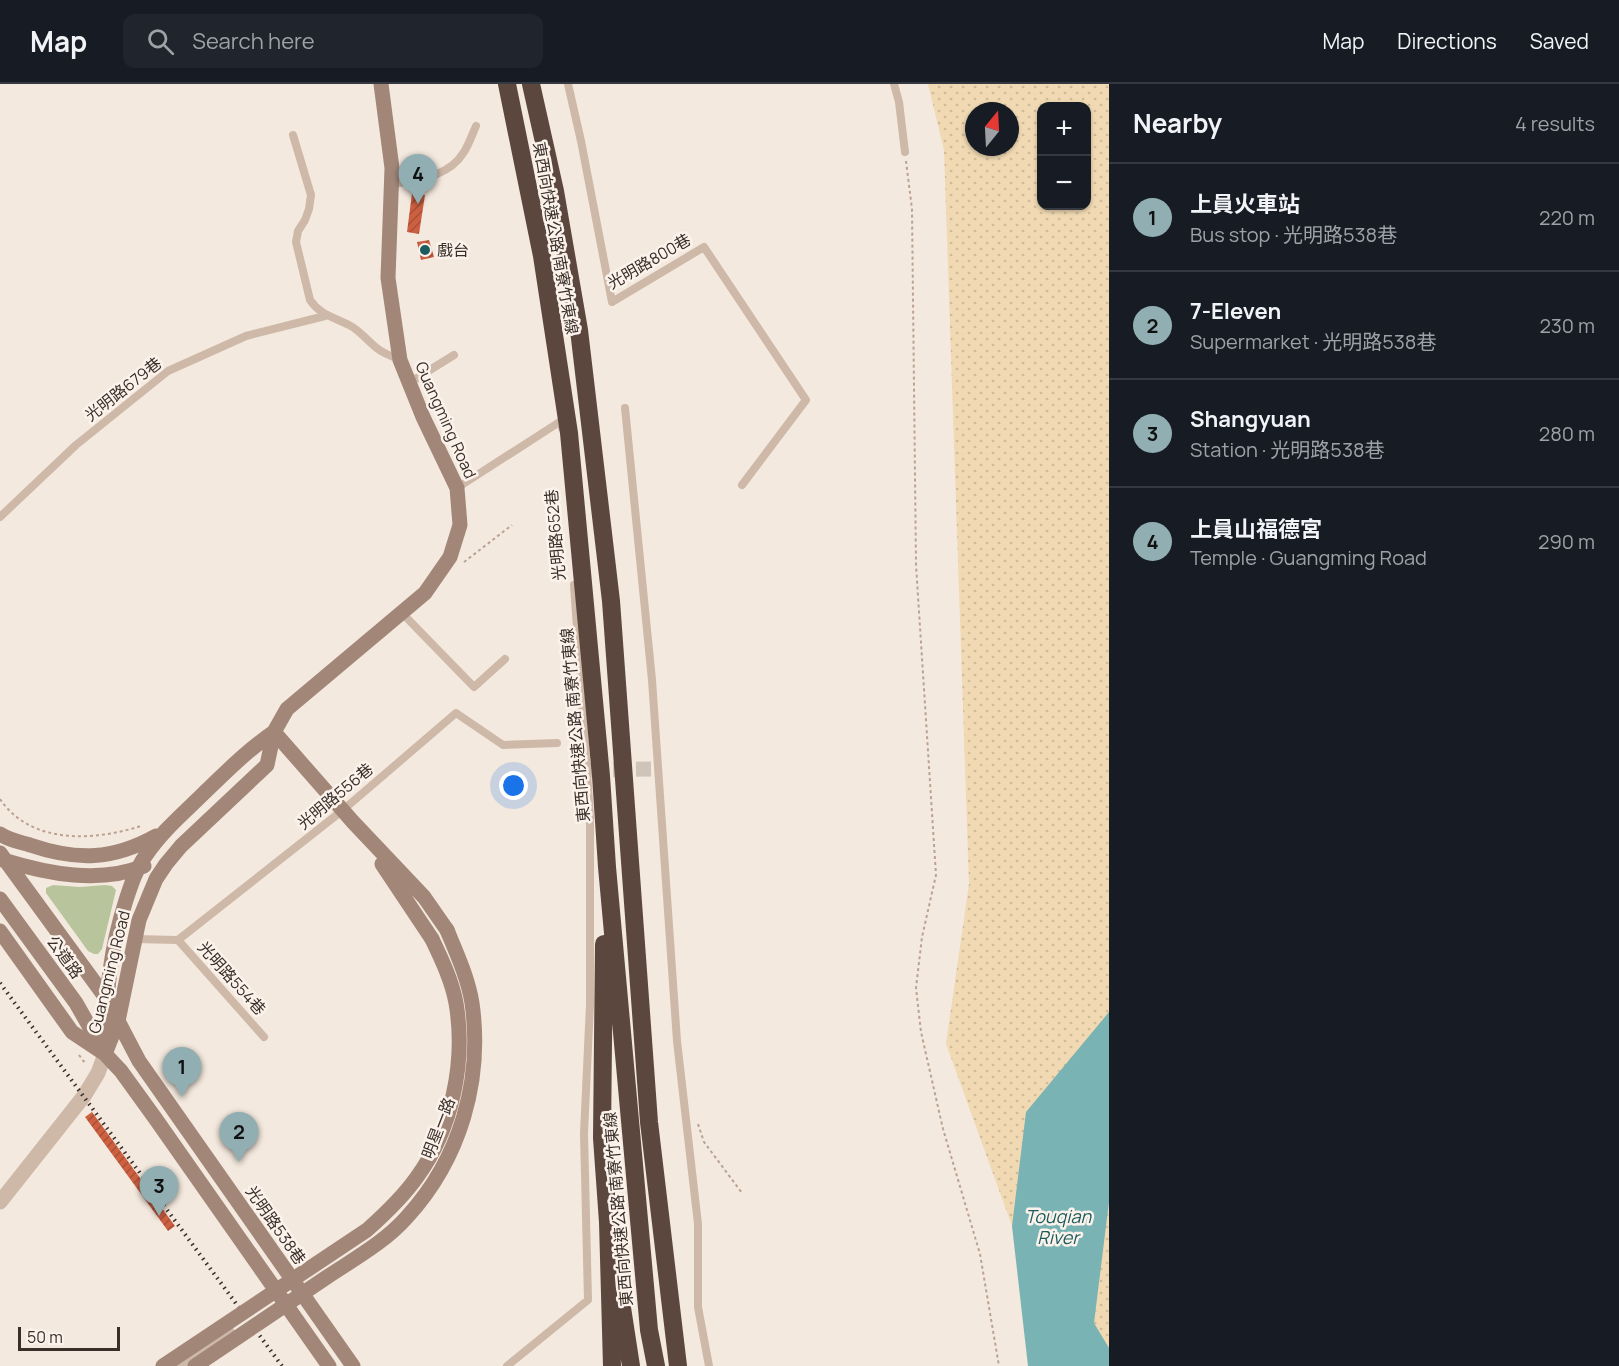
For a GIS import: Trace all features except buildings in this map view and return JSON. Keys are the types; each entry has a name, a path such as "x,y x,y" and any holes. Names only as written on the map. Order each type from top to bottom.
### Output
{"highway":[{"name":"東西向快速公路 南寮竹東線","path":"507,84 542,256 569,433 649,1330 656,1366"},
{"name":"東西向快速公路 南寮竹東線","path":"531,84 555,191 579,330 611,601 649,1122 679,1366"},
{"path":"607,867 602,1138 608,1222 612,1366"},
{"path":"608,1222 631,1366"}],"street":[{"name":"Guangming Road","path":"105,1054 112,1010 145,904 156,879 166,864 181,846 267,765 274,732 287,709 425,593 450,557 460,525 457,488 400,360 388,278 392,184 381,84"},
{"name":"Guangming Road","path":"0,1202 84,1096 105,1054 112,1010 113,945 137,868 146,854 175,821 251,748 274,732"},
{"name":"明星一路","path":"195,1366 377,1243 406,1219 430,1188 450,1156 465,1114 474,1072 476,1039 472,1001 461,964 447,930 424,897 274,732"},
{"name":"明星一路","path":"163,1366 367,1230 392,1207 417,1178 436,1148 450,1110 458,1072 459,1037 456,1002 446,969 432,939 348,816"},
{"path":"175,821 156,836 136,847 98,856 62,854 1,833 2,858 80,876 114,874 159,860 181,846"},
{"name":"公道路","path":"2,858 112,1010"},
{"name":"公道路","path":"0,899 76,1003 105,1054"},
{"path":"0,931 72,1032 105,1054 121,1071 329,1366"},
{"name":"光明路538巷","path":"112,1010 131,1048 151,1079 353,1366"}],"lane":[{"name":"光明路800巷","path":"568,84 612,302 704,247 807,400 742,485"},
{"path":"894,84 899,102 905,152"},
{"path":"392,184 423,179 445,170 464,153 476,126"},
{"path":"293,135 311,195 309,209 298,231 296,242 310,300 315,308 325,316 350,326 378,349 400,360"},
{"name":"光明路679巷","path":"0,517 76,445 168,371 246,336 325,316"},
{"path":"409,383 454,355"},
{"path":"625,408 652,680 676,1041 698,1224 698,1307 709,1366"},
{"name":"光明路652巷","path":"457,488 561,421 590,816 590,1005 584,1133 588,1300 507,1366"},
{"path":"402,612 474,687 505,659"},
{"name":"光明路556巷","path":"178,940 348,816 456,713 503,745 557,743"},
{"path":"134,939 178,940"},
{"name":"光明路554巷","path":"178,940 264,1036"},
{"path":"180,1366 231,1332"}],"path":[{"path":"905,152 912,209 916,576 936,875 922,937 916,988 921,1032 944,1129 980,1254 999,1366"},
{"path":"460,566 512,525"},
{"path":"0,799 8,810 22,822 57,834 93,837 148,824"},
{"path":"685,1117 696,1118 704,1142 742,1193"}],"green space":[{"path":"53,885 80,887 105,885 112,886 116,890 102,949 98,954 88,951 46,893 46,888"}],"sand":[{"path":"928,84 1109,84 1109,1366 1033,1366 1012,1226 946,1044 969,884 944,150"}],"water":[{"name":"Touqian River","path":"1109,1012 1109,1202 1094,1323 1109,1348 1109,1366 1028,1366 1012,1226 1026,1112"}],"tunnel":[{"path":"590,770 658,769"}],"railway":[{"path":"0,983 282,1366"}],"place":[{"name":"上員山福德宮","path":"418,204"},
{"name":"戲台","path":"425,250"},
{"name":"上員火車站","path":"182,1097"},
{"name":"7-Eleven","path":"239,1162"},
{"name":"Shangyuan","path":"159,1216"}]}
